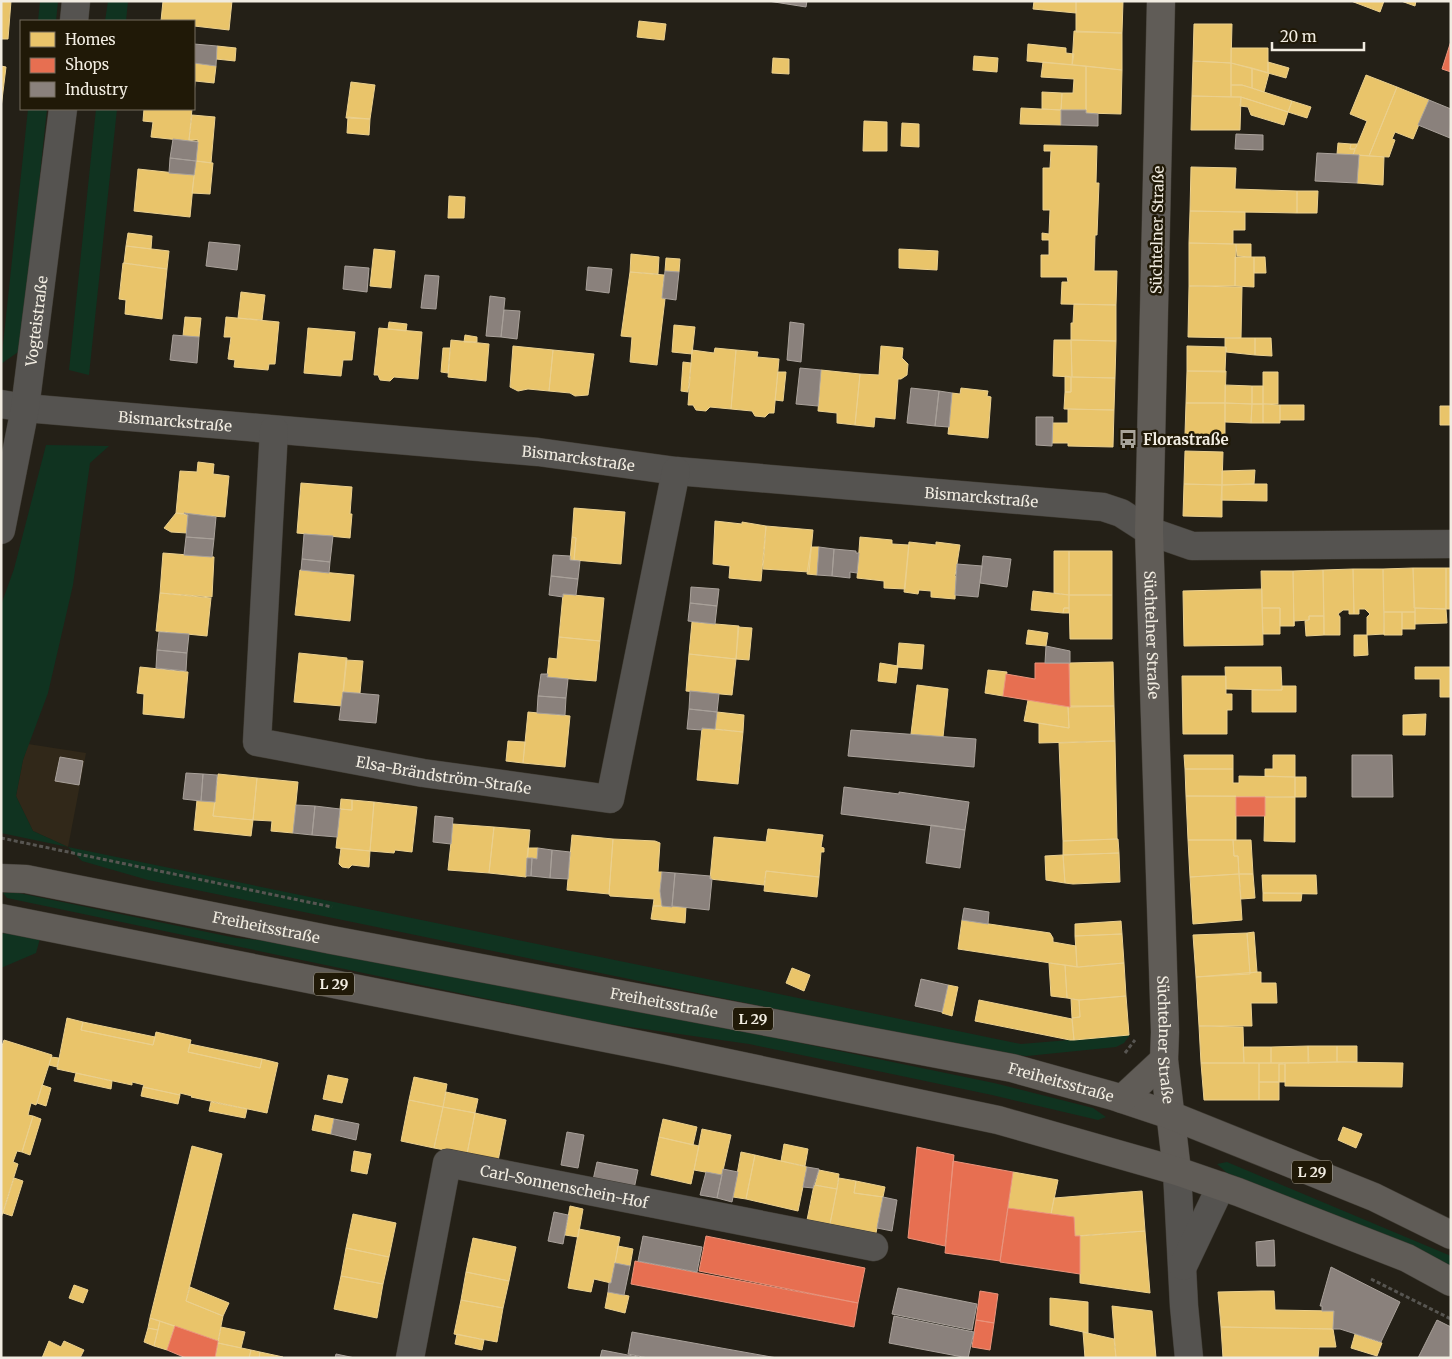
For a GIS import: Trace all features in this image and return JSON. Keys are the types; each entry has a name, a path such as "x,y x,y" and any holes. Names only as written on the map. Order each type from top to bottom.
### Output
{"main road":[{"name":"Süchtelner Straße","path":"1161,1 1149,531 1165,1032 1164,1060 1177,1171"},
{"name":"Freiheitsstraße","path":"1,878 26,879 332,940 1012,1068 1122,1099 1170,1115 1374,1197 1451,1235"},
{"name":"L 29","path":"1,918 666,1050 988,1118 1177,1171 1221,1186 1407,1258 1451,1282"},
{"path":"1122,1099 1164,1060"}],"street":[{"path":"74,20 76,1"},
{"name":"Vogteistraße","path":"1,530 13,406 63,110"},
{"name":"Bismarckstraße","path":"13,406 538,452 676,471 1103,507 1121,513 1149,531"},
{"name":"Elsa-Brändström-Straße","path":"274,430 257,742 423,773 610,799 676,471"},
{"path":"1149,531 1192,546 1451,544"},
{"name":"Carl-Sonnenschein-Hof","path":"410,1358 447,1163 874,1247"},
{"name":"Süchtelner Straße","path":"1177,1171 1189,1358"},
{"path":"1182,1267 1221,1186"}],"shaded area":[{"path":"28,744 86,753 68,847 33,831 16,796"}],"green space":[{"path":"40,1 58,1 56,20 38,20"},
{"path":"108,1 128,1 126,20 105,20"},
{"path":"28,110 47,110 21,350 1,364"},
{"path":"96,110 117,110 89,375 69,370"},
{"path":"46,445 109,446 90,463 73,585 48,693 23,760 16,796 33,831 68,847 1,833 1,605 14,569"},
{"path":"68,847 1021,1044 1130,1035 1124,1043 1116,1047 1027,1056 989,1053 148,880 82,861"},
{"path":"9,891 236,938 336,947 994,1083 1093,1108 1106,1117 1098,1120 992,1095 749,1044 602,1023 7,898 3,893"},
{"path":"9,932 41,935 36,953 1,968 1,934"},
{"path":"1227,1162 1451,1256 1451,1266 1332,1214 1227,1173 1217,1164"}],"building: Homes":[{"path":"1,1 11,1 8,39 1,39"},
{"path":"163,1 232,1 229,30 195,26 195,20 161,20"},
{"path":"1034,1 1076,1 1076,13 1033,9"},
{"path":"1076,1 1123,1 1122,33 1076,32"},
{"path":"1351,1 1384,1 1380,12"},
{"path":"1401,1 1416,1 1415,6"},
{"path":"639,21 666,24 664,40 637,37"},
{"path":"1194,24 1232,24 1231,63 1193,61"},
{"path":"1074,31 1122,33 1122,70 1072,65"},
{"path":"1028,44 1066,48 1066,53 1074,54 1072,65 1027,61"},
{"path":"217,46 236,48 235,61 216,59"},
{"path":"1231,48 1268,48 1268,73 1231,63"},
{"path":"974,56 998,58 997,72 973,70"},
{"path":"773,58 789,59 789,74 772,73"},
{"path":"1193,61 1231,63 1231,97 1192,96"},
{"path":"1043,62 1086,66 1086,110 1061,110 1062,93 1073,93 1074,79 1041,77"},
{"path":"1268,62 1289,68 1286,78 1268,73"},
{"path":"195,63 216,66 214,83 195,81"},
{"path":"1231,63 1252,68 1252,88 1242,85 1231,85"},
{"path":"1,66 6,67 1,108"},
{"path":"1086,66 1122,70 1121,114 1086,113"},
{"path":"1252,68 1269,73 1264,92 1252,88"},
{"path":"1366,75 1397,87 1369,156 1353,155 1367,121 1350,114"},
{"path":"351,82 375,85 370,119 346,118"},
{"path":"1231,85 1242,85 1292,101 1288,112 1241,97 1231,97"},
{"path":"1397,87 1429,100 1413,139 1395,132 1392,139 1395,140 1389,157 1369,156"},
{"path":"1042,92 1062,93 1061,110 1042,109"},
{"path":"1192,96 1241,97 1240,130 1191,130"},
{"path":"1241,97 1288,112 1284,125 1251,115 1248,107 1240,106"},
{"path":"1292,101 1311,107 1307,118 1288,112"},
{"path":"1021,108 1061,110 1061,125 1020,124"},
{"path":"144,110 192,110 189,140 198,142 151,137 153,122 143,121"},
{"path":"192,115 215,117 211,163 196,161 198,140 189,140"},
{"path":"348,117 370,119 369,135 347,133"},
{"path":"864,121 887,122 887,151 863,151"},
{"path":"902,123 919,124 919,147 901,146"},
{"path":"1338,143 1351,144 1350,149 1355,149 1353,155 1337,154"},
{"path":"1351,144 1357,144 1355,149 1350,149"},
{"path":"1044,145 1097,146 1096,183 1099,183 1094,271 1117,271 1116,305 1061,304 1062,282 1068,282 1067,277 1041,277 1041,255 1049,255 1049,240 1042,240 1042,233 1049,234 1050,210 1043,210 1043,168 1050,168 1051,151 1044,151"},
{"path":"1359,155 1384,157 1383,185 1357,183"},
{"path":"196,161 213,163 210,194 192,193"},
{"path":"1191,167 1236,168 1235,189 1297,191 1297,213 1190,211"},
{"path":"138,169 194,175 190,217 134,211"},
{"path":"1297,191 1318,191 1317,213 1297,213"},
{"path":"449,196 465,197 464,218 448,218"},
{"path":"1190,211 1245,212 1245,230 1233,230 1233,244 1189,243"},
{"path":"128,233 152,236 151,249 126,246"},
{"path":"1189,243 1236,244 1235,286 1189,286"},
{"path":"1236,244 1251,244 1251,257 1237,256"},
{"path":"126,246 169,251 167,269 124,263"},
{"path":"374,249 395,251 391,288 370,286"},
{"path":"899,249 938,251 937,270 899,268"},
{"path":"631,254 659,257 658,274 630,272"},
{"path":"1235,257 1254,257 1254,287 1235,286"},
{"path":"1254,257 1265,257 1266,273 1254,273"},
{"path":"666,258 680,259 679,272 665,271"},
{"path":"123,263 167,269 162,319 125,314 126,300 119,299"},
{"path":"630,272 664,275 662,298 665,299 657,365 630,362 632,337 621,336"},
{"path":"1189,286 1242,287 1241,338 1188,337"},
{"path":"241,292 265,295 262,320 238,318"},
{"path":"1074,304 1116,305 1116,341 1071,340"},
{"path":"185,317 201,318 199,337 183,336"},
{"path":"226,317 279,322 275,364 269,364 268,370 234,367 235,360 228,359 231,337 224,337"},
{"path":"389,322 407,324 406,331 388,329"},
{"path":"674,325 695,327 692,354 672,352"},
{"path":"308,328 355,332 352,360 343,360 341,376 304,373"},
{"path":"379,328 422,332 418,379 394,377 390,381 380,380 378,375 374,375"},
{"path":"465,335 477,337 477,342 464,342"},
{"path":"1225,338 1255,338 1255,355 1226,352"},
{"path":"1255,338 1271,338 1272,356 1255,355"},
{"path":"451,340 489,344 486,381 448,377"},
{"path":"1054,340 1071,340 1072,377 1053,376"},
{"path":"1071,340 1116,341 1115,378 1072,377"},
{"path":"513,346 553,350 549,391 528,389 518,391 510,387"},
{"path":"881,346 903,348 902,358 908,364 907,375 898,379 895,419 875,417 874,427 855,425 860,374 879,375"},
{"path":"1187,346 1226,347 1225,372 1187,371"},
{"path":"443,348 450,348 448,373 441,372"},
{"path":"715,348 736,350 731,409 710,407 706,411 696,410 693,405 688,405 692,350 714,353"},
{"path":"553,350 594,354 588,395 575,396 570,393 549,391"},
{"path":"736,350 758,352 757,357 779,359 774,413 769,413 765,417 755,416 752,411 731,409"},
{"path":"683,362 691,363 688,392 681,391"},
{"path":"821,370 860,374 855,425 837,423 837,413 818,411"},
{"path":"1187,371 1226,371 1225,403 1186,403"},
{"path":"778,372 786,372 783,401 775,400"},
{"path":"1263,372 1278,372 1278,404 1263,404"},
{"path":"1065,376 1071,377 1071,392 1065,392"},
{"path":"1071,377 1115,378 1114,410 1064,409 1065,392 1071,392"},
{"path":"1225,385 1252,386 1252,404 1225,403"},
{"path":"1252,386 1263,386 1263,404 1252,404"},
{"path":"961,388 988,391 987,396 991,397 988,438 948,434 952,393 960,394"},
{"path":"1186,403 1225,403 1225,435 1185,434"},
{"path":"1225,403 1252,404 1251,423 1225,422"},
{"path":"1252,404 1263,404 1263,423 1251,423"},
{"path":"1263,404 1280,405 1280,423 1263,423"},
{"path":"1280,405 1304,405 1304,420 1280,420"},
{"path":"1440,406 1451,406 1451,425 1440,425"},
{"path":"1068,409 1114,410 1113,447 1068,446 1068,443 1052,443 1052,423 1068,423"},
{"path":"1185,451 1223,452 1222,485 1184,484"},
{"path":"198,462 214,464 213,474 229,476 225,517 176,513 180,471 197,472"},
{"path":"1255,470 1254,484 1222,485 1222,471"},
{"path":"301,483 352,487 350,538 297,533"},
{"path":"1184,484 1222,485 1222,517 1183,516"},
{"path":"1267,484 1267,501 1221,500 1222,485"},
{"path":"574,508 625,512 621,564 574,560 576,538 572,537"},
{"path":"176,513 188,515 187,533 171,532 164,528"},
{"path":"715,521 742,524 742,522 766,526 761,581 729,578 730,566 713,564"},
{"path":"766,526 813,530 809,572 763,569"},
{"path":"572,537 576,538 574,560 570,560"},
{"path":"860,537 892,540 892,544 909,545 905,589 884,588 884,581 857,578"},
{"path":"909,542 936,545 936,542 960,545 955,576 955,599 931,597 931,591 919,590 918,594 904,592"},
{"path":"811,547 819,547 817,575 807,574"},
{"path":"1054,551 1069,551 1069,595 1054,593"},
{"path":"1069,551 1112,551 1112,595 1069,595"},
{"path":"163,553 214,557 212,597 160,593"},
{"path":"1413,568 1446,568 1446,609 1414,608"},
{"path":"1413,568 1415,612 1384,612 1383,569"},
{"path":"1446,568 1451,568 1451,609 1446,609"},
{"path":"1353,569 1383,569 1384,634 1367,635 1367,617 1370,614 1365,609 1359,609 1359,614 1354,614"},
{"path":"1353,569 1354,614 1349,614 1349,610 1343,610 1338,614 1340,617 1340,635 1324,635 1323,570"},
{"path":"300,570 354,575 350,621 295,615"},
{"path":"1323,570 1324,616 1309,616 1309,620 1294,621 1294,626 1293,571"},
{"path":"1261,571 1293,571 1294,626 1280,626 1280,608 1262,608"},
{"path":"1262,589 1263,645 1184,646 1183,591"},
{"path":"1033,591 1069,595 1069,608 1064,608 1063,613 1031,610"},
{"path":"160,593 211,598 207,636 156,631"},
{"path":"563,594 604,598 600,641 559,637"},
{"path":"1069,595 1112,595 1112,639 1070,639"},
{"path":"1064,608 1069,608 1069,613 1063,613"},
{"path":"1262,608 1280,608 1280,634 1263,634"},
{"path":"1415,608 1446,609 1447,623 1415,624"},
{"path":"1384,612 1402,612 1402,635 1384,635"},
{"path":"1402,612 1415,612 1415,629 1402,629"},
{"path":"1309,616 1324,616 1324,635 1306,636 1305,621 1309,620"},
{"path":"692,622 739,626 736,659 689,654"},
{"path":"738,627 752,628 749,660 736,659"},
{"path":"1028,630 1048,633 1046,646 1026,644"},
{"path":"1354,635 1367,635 1368,655 1354,656"},
{"path":"559,637 600,641 596,681 547,677 549,658 557,659"},
{"path":"899,643 924,645 922,669 897,667"},
{"path":"299,653 347,658 342,706 294,702"},
{"path":"689,654 736,659 732,695 686,691"},
{"path":"346,660 363,661 360,693 343,692"},
{"path":"1113,662 1114,706 1070,707 1069,663"},
{"path":"880,663 898,666 896,683 878,681"},
{"path":"140,667 188,672 184,718 143,714 144,694 137,693"},
{"path":"1225,667 1281,667 1282,690 1226,689"},
{"path":"1415,667 1451,667 1451,697 1440,697 1440,679 1415,679"},
{"path":"988,670 1007,672 1003,696 985,693"},
{"path":"1182,676 1226,676 1226,694 1232,694 1232,710 1227,710 1227,734 1183,734"},
{"path":"917,685 948,689 943,737 911,734"},
{"path":"1282,686 1296,686 1296,712 1252,712 1252,690 1282,690"},
{"path":"1028,700 1068,706 1069,728 1024,721"},
{"path":"1068,706 1114,706 1115,741 1039,743 1039,723 1069,728"},
{"path":"528,712 570,716 565,767 523,763"},
{"path":"717,712 744,715 743,732 715,729"},
{"path":"1426,714 1425,735 1403,735 1403,715"},
{"path":"702,728 743,732 738,784 697,780"},
{"path":"508,741 525,742 523,763 506,761"},
{"path":"1115,741 1117,839 1063,841 1059,743"},
{"path":"1184,755 1233,755 1233,769 1185,769"},
{"path":"1273,755 1295,755 1295,777 1265,776 1265,769 1273,769"},
{"path":"1185,769 1233,769 1233,783 1239,783 1239,776 1295,777 1295,797 1186,796"},
{"path":"218,774 257,778 253,820 213,816"},
{"path":"1295,777 1306,777 1306,797 1295,797"},
{"path":"257,778 298,782 293,833 271,831 272,821 253,820"},
{"path":"1186,796 1236,796 1236,840 1188,840"},
{"path":"1265,797 1295,797 1295,842 1264,841"},
{"path":"341,799 352,800 352,810 340,809"},
{"path":"197,800 215,802 213,816 253,820 251,836 194,830"},
{"path":"352,800 374,802 370,851 336,848 340,809 352,810"},
{"path":"374,802 417,807 412,852 395,850 394,853 370,851"},
{"path":"453,824 494,827 489,873 448,870"},
{"path":"494,827 530,830 526,877 489,873"},
{"path":"768,829 823,835 821,847 824,848 824,852 821,852 819,877 766,871 764,885 710,879 714,837 766,842"},
{"path":"572,835 613,839 609,894 567,890"},
{"path":"613,839 655,841 660,843 658,872 662,872 660,891 662,906 653,906 654,899 610,896"},
{"path":"1118,839 1119,853 1063,855 1063,841"},
{"path":"1188,840 1233,840 1234,856 1238,856 1239,874 1190,877"},
{"path":"1233,840 1251,840 1253,874 1239,874 1238,856 1234,856"},
{"path":"341,848 370,851 369,867 352,865 349,868 342,867 339,864"},
{"path":"528,848 538,848 537,859 527,858"},
{"path":"1119,853 1120,882 1065,883 1063,855"},
{"path":"1063,855 1065,883 1046,880 1045,856"},
{"path":"766,871 819,877 817,897 764,891"},
{"path":"1239,874 1242,920 1193,924 1190,877"},
{"path":"1239,874 1253,874 1255,898 1241,899"},
{"path":"1262,875 1316,875 1317,894 1263,893"},
{"path":"1263,893 1302,893 1301,901 1263,901"},
{"path":"653,906 686,907 685,923 651,919"},
{"path":"962,920 1050,933 1053,942 1076,946 1077,967 958,949"},
{"path":"1121,921 1122,934 1075,936 1075,924"},
{"path":"1254,932 1257,972 1250,973 1247,933"},
{"path":"1247,933 1250,974 1196,977 1193,935"},
{"path":"1122,934 1124,963 1077,967 1075,936"},
{"path":"1049,963 1065,965 1067,998 1051,996"},
{"path":"1124,963 1126,996 1079,1000 1067,998 1065,965 1079,967"},
{"path":"792,968 810,975 804,991 786,983"},
{"path":"1261,972 1261,983 1276,983 1277,1003 1251,1003 1252,1026 1199,1026 1196,977"},
{"path":"948,985 958,987 952,1016 942,1013"},
{"path":"1126,996 1129,1035 1074,1040 1072,1018 1080,1017 1079,1000"},
{"path":"1071,999 1079,1000 1080,1017 1072,1018"},
{"path":"979,1000 1072,1019 1074,1040 975,1021"},
{"path":"67,1018 83,1022 81,1030 153,1045 156,1032 191,1040 188,1052 260,1068 262,1059 278,1063 267,1113 180,1093 180,1095 143,1087 144,1085 132,1082 132,1085 57,1069"},
{"path":"83,1022 155,1037 153,1045 81,1030"},
{"path":"1199,1026 1243,1027 1244,1063 1201,1063"},
{"path":"4,1040 52,1055 36,1105 31,1103 28,1115 33,1116 22,1152 17,1151 13,1162 18,1164 1,1218 1,1049"},
{"path":"190,1044 262,1059 260,1068 188,1052"},
{"path":"1308,1046 1337,1046 1337,1062 1308,1063"},
{"path":"1308,1046 1309,1063 1271,1063 1271,1047"},
{"path":"1337,1046 1357,1046 1357,1062 1337,1062"},
{"path":"1243,1047 1271,1047 1271,1063 1244,1063"},
{"path":"51,1057 59,1058 57,1067 49,1065"},
{"path":"1201,1063 1259,1063 1259,1100 1204,1100"},
{"path":"1259,1063 1285,1063 1279,1064 1279,1082 1259,1082"},
{"path":"1285,1063 1403,1063 1402,1087 1285,1086"},
{"path":"1279,1064 1285,1064 1285,1082 1279,1082"},
{"path":"76,1073 112,1081 111,1089 74,1081"},
{"path":"328,1075 348,1079 342,1103 323,1099"},
{"path":"414,1077 447,1084 443,1107 409,1100"},
{"path":"1259,1082 1279,1082 1279,1100 1259,1100"},
{"path":"42,1085 51,1088 46,1106 37,1103"},
{"path":"143,1087 180,1095 178,1104 141,1096"},
{"path":"446,1092 478,1099 475,1113 443,1107"},
{"path":"409,1100 443,1107 434,1148 401,1141"},
{"path":"211,1102 247,1109 245,1118 209,1111"},
{"path":"443,1107 475,1113 467,1154 434,1148"},
{"path":"475,1113 506,1120 498,1161 467,1154"},
{"path":"315,1115 334,1119 331,1134 312,1130"},
{"path":"33,1116 41,1119 30,1155 22,1152"},
{"path":"663,1119 697,1127 693,1145 659,1137"},
{"path":"1343,1127 1362,1134 1356,1148 1338,1140"},
{"path":"702,1129 731,1135 722,1175 694,1170"},
{"path":"659,1137 699,1146 691,1184 651,1175"},
{"path":"784,1144 808,1149 805,1166 781,1161"},
{"path":"192,1146 222,1154 186,1301 223,1316 218,1341 150,1318"},
{"path":"354,1151 371,1154 367,1174 351,1171"},
{"path":"741,1152 755,1155 746,1199 733,1197"},
{"path":"755,1155 807,1167 798,1211 746,1199"},
{"path":"819,1170 839,1174 837,1189 815,1185"},
{"path":"1013,1172 1058,1180 1051,1214 1008,1208"},
{"path":"14,1178 23,1181 12,1216 3,1213"},
{"path":"839,1178 856,1181 854,1193 883,1197 876,1233 830,1224"},
{"path":"856,1181 885,1187 883,1197 854,1193"},
{"path":"814,1185 837,1189 830,1224 807,1220"},
{"path":"1142,1191 1145,1231 1075,1236 1074,1217 1051,1214 1054,1198"},
{"path":"570,1206 583,1209 578,1237 565,1235"},
{"path":"353,1214 396,1223 389,1257 346,1248"},
{"path":"579,1229 620,1237 611,1283 594,1279 591,1292 568,1288"},
{"path":"1145,1231 1150,1293 1080,1283 1080,1236"},
{"path":"473,1238 516,1247 509,1281 466,1272"},
{"path":"618,1246 633,1249 630,1266 615,1263"},
{"path":"346,1248 389,1257 383,1284 341,1276"},
{"path":"466,1272 509,1281 503,1308 461,1300"},
{"path":"341,1276 383,1284 377,1318 334,1309"},
{"path":"74,1285 88,1290 83,1303 69,1298"},
{"path":"190,1287 229,1303 223,1316 186,1301"},
{"path":"1274,1291 1275,1310 1334,1311 1333,1329 1221,1327 1218,1292"},
{"path":"608,1292 629,1296 625,1313 605,1308"},
{"path":"1050,1298 1088,1302 1088,1333 1050,1325"},
{"path":"461,1300 503,1308 497,1342 454,1334"},
{"path":"1112,1306 1152,1311 1156,1358 1116,1358"},
{"path":"150,1318 160,1321 158,1330 148,1328"},
{"path":"160,1321 175,1326 167,1350 154,1346"},
{"path":"221,1327 245,1332 241,1348 218,1343"},
{"path":"1221,1327 1333,1329 1336,1347 1319,1347 1318,1358 1223,1358"},
{"path":"148,1328 158,1330 154,1346 144,1342"},
{"path":"1083,1332 1114,1339 1116,1358 1085,1358"},
{"path":"457,1334 484,1340 482,1350 455,1344"},
{"path":"1355,1334 1382,1343 1377,1356 1351,1348"},
{"path":"49,1341 61,1347 64,1341 84,1350 80,1358 42,1358"},
{"path":"218,1343 251,1350 249,1358 215,1358"},
{"path":"251,1350 260,1352 259,1358 249,1358"},
{"path":"260,1352 283,1357 259,1358"}],"building: Shops":[{"path":"1451,41 1451,72 1442,69"},
{"path":"1035,663 1069,663 1070,707 1003,696 1006,674 1035,679"},
{"path":"1236,797 1265,797 1265,816 1236,816"},
{"path":"917,1147 954,1155 945,1246 908,1238"},
{"path":"953,1161 1013,1172 1000,1261 945,1253"},
{"path":"1008,1208 1074,1217 1075,1236 1080,1236 1080,1274 1000,1262"},
{"path":"706,1236 865,1268 858,1303 699,1271"},
{"path":"635,1261 858,1303 854,1327 631,1284"},
{"path":"980,1291 998,1294 994,1323 976,1320"},
{"path":"976,1320 994,1323 990,1350 972,1347"},
{"path":"175,1326 218,1341 215,1358 186,1358 167,1350"}],"building: Industry":[{"path":"768,1 807,1 806,7"},
{"path":"195,44 217,46 216,66 195,63"},
{"path":"1429,100 1451,109 1450,138 1418,125"},
{"path":"1061,110 1086,110 1086,113 1098,114 1098,126 1061,125"},
{"path":"1236,134 1263,135 1263,150 1235,149"},
{"path":"173,139 198,142 196,161 170,158"},
{"path":"1317,153 1359,155 1357,183 1315,181"},
{"path":"170,158 196,161 194,175 169,173"},
{"path":"209,242 240,245 237,270 206,266"},
{"path":"345,266 369,268 367,292 343,289"},
{"path":"588,267 612,269 609,293 586,290"},
{"path":"665,271 679,272 676,300 662,298"},
{"path":"425,275 439,276 436,309 421,308"},
{"path":"490,296 505,298 501,337 486,336"},
{"path":"504,310 520,311 517,339 501,337"},
{"path":"790,322 804,324 801,362 787,360"},
{"path":"173,335 199,337 197,363 170,360"},
{"path":"800,368 821,370 818,406 796,404"},
{"path":"911,388 939,391 935,426 907,423"},
{"path":"939,391 952,393 949,427 935,426"},
{"path":"1036,417 1053,417 1052,446 1036,445"},
{"path":"184,513 216,517 214,539 186,537 188,515"},
{"path":"304,534 333,536 330,562 302,559"},
{"path":"186,537 214,539 212,557 184,555"},
{"path":"819,547 834,549 832,576 817,575"},
{"path":"834,549 856,551 856,553 859,553 857,573 850,572 850,578 832,576"},
{"path":"553,555 570,556 570,560 580,561 578,579 551,576"},
{"path":"983,556 1011,559 1007,587 980,583"},
{"path":"302,559 330,562 329,573 301,570"},
{"path":"957,564 982,566 978,597 955,595"},
{"path":"551,576 578,579 576,595 563,594 563,597 549,595"},
{"path":"691,587 719,589 717,606 690,603"},
{"path":"690,603 717,606 715,624 688,621"},
{"path":"159,632 189,634 187,653 157,650"},
{"path":"1046,646 1070,651 1070,663 1045,663"},
{"path":"157,650 187,653 186,671 156,668"},
{"path":"541,674 548,674 547,677 568,679 566,698 538,696"},
{"path":"690,691 719,694 717,712 689,709"},
{"path":"343,692 379,695 376,723 339,720"},
{"path":"538,696 566,698 565,715 537,713"},
{"path":"689,709 717,712 715,729 687,729"},
{"path":"851,730 976,739 974,767 848,756"},
{"path":"1352,755 1392,755 1393,797 1352,797"},
{"path":"60,757 83,761 79,785 55,781"},
{"path":"186,773 203,774 201,801 183,799"},
{"path":"203,774 217,775 215,802 201,801"},
{"path":"844,787 899,794 899,792 969,802 965,830 841,814"},
{"path":"296,805 315,806 312,835 293,833"},
{"path":"315,806 340,809 337,837 312,835"},
{"path":"435,816 453,818 451,844 433,842"},
{"path":"931,825 965,830 960,868 926,863"},
{"path":"538,848 552,850 550,878 531,876 532,858 537,859"},
{"path":"552,850 570,852 568,879 550,878"},
{"path":"527,858 532,858 531,876 526,876"},
{"path":"662,872 675,873 672,907 662,906 660,891"},
{"path":"675,873 710,876 710,879 712,879 709,910 672,906"},
{"path":"964,908 989,912 988,924 962,920"},
{"path":"921,979 948,985 942,1012 915,1006"},
{"path":"334,1119 359,1124 356,1140 331,1134"},
{"path":"567,1132 584,1135 578,1168 561,1165"},
{"path":"597,1162 638,1170 634,1189 593,1180"},
{"path":"807,1167 819,1169 813,1188 803,1187"},
{"path":"723,1169 738,1172 732,1202 717,1198"},
{"path":"706,1172 722,1175 717,1198 700,1195"},
{"path":"883,1197 897,1200 892,1231 877,1228"},
{"path":"554,1212 568,1215 563,1244 548,1241"},
{"path":"643,1236 702,1247 697,1272 638,1261"},
{"path":"1274,1240 1275,1266 1257,1266 1256,1242"},
{"path":"615,1263 630,1266 624,1295 608,1292"},
{"path":"1331,1267 1400,1302 1381,1342 1340,1329 1333,1329 1334,1311 1322,1311 1322,1306 1320,1306"},
{"path":"898,1288 977,1304 972,1330 892,1314"},
{"path":"894,1316 974,1332 968,1358 889,1343"},
{"path":"1437,1320 1451,1327 1451,1355 1449,1358 1418,1358"},
{"path":"632,1332 777,1358 648,1358 628,1354"},
{"path":"602,1350 638,1357 638,1358 600,1358"},
{"path":"336,1354 355,1358 335,1358"}],"place":[{"name":"Florastraße","path":"1128,439"}]}
